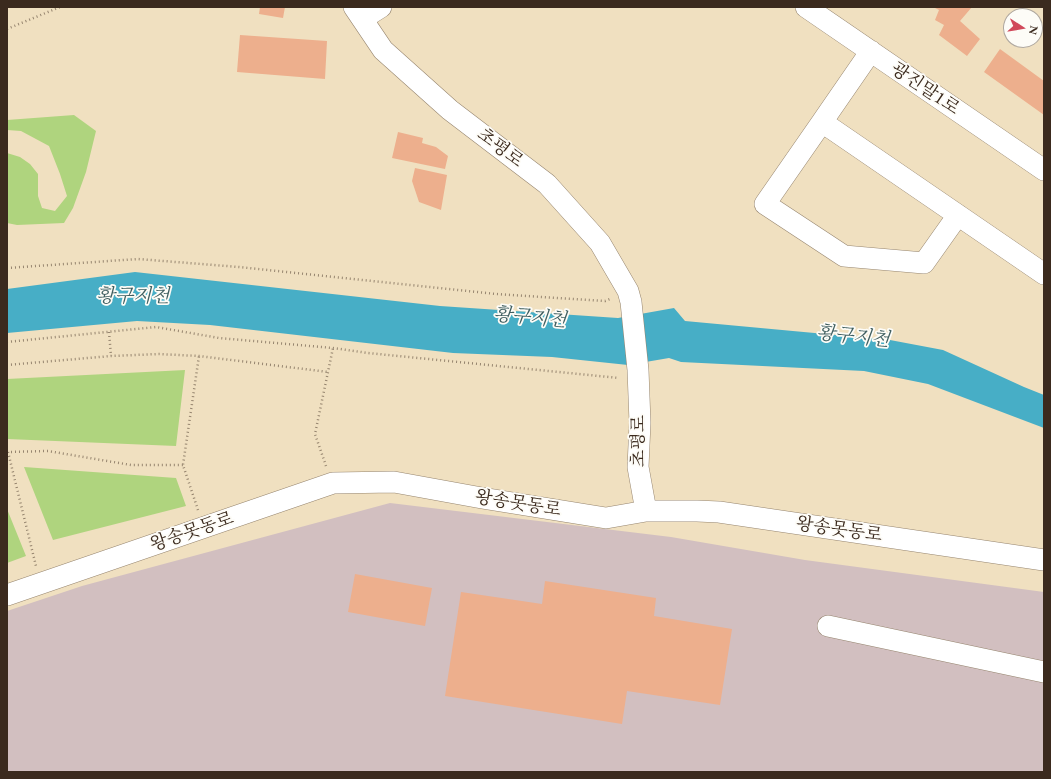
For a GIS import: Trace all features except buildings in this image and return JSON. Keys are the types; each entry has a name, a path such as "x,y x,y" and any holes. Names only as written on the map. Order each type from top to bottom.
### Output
{"street":[{"path":"358,13 380,7"},
{"name":"광진말1로","path":"806,7 1044,170"},
{"name":"초평로","path":"358,13 384,50 444,105 547,184 600,243 630,297 638,375 640,423 638,467 646,511"},
{"path":"871,51 765,204 844,256 924,263 958,215"},
{"path":"822,122 1044,274"},
{"name":"왕송못동로","path":"7,595 333,483 394,482 606,518 646,511 719,512 1044,560"},
{"path":"828,626 1044,672"}],"path":[{"path":"7,29 60,7"},
{"path":"7,268 138,260 239,267 496,294 605,301 630,297"},
{"path":"7,342 156,327 219,338 333,348 368,353 638,375"},
{"path":"109,332 111,356"},
{"path":"333,348 315,434 333,483"},
{"path":"7,365 111,356 158,354 199,356 328,372"},
{"path":"199,356 183,465 200,516"},
{"path":"37,569 8,452 48,452 131,465 183,465"}],"shaded area":[{"path":"390,503 671,537 805,560 1044,592 1044,772 7,772 7,611 82,586"}],"green space":[{"path":"74,115 96,131 86,172 73,208 64,223 17,225 7,223 7,153 20,157 30,164 38,174 38,196 42,208 55,211 67,196 49,146 21,131 7,130 7,120"},
{"path":"185,370 176,446 7,439 7,379"},
{"path":"24,467 176,478 186,506 53,540"},
{"path":"7,509 26,556 7,563"}],"water":[{"name":"황구지천","path":"135,272 440,306 618,318 674,308 685,321 890,340 943,350 1044,395 1044,428 928,384 864,371 681,362 669,358 628,365 552,357 453,353 210,325 137,321 7,333 7,289"}]}
